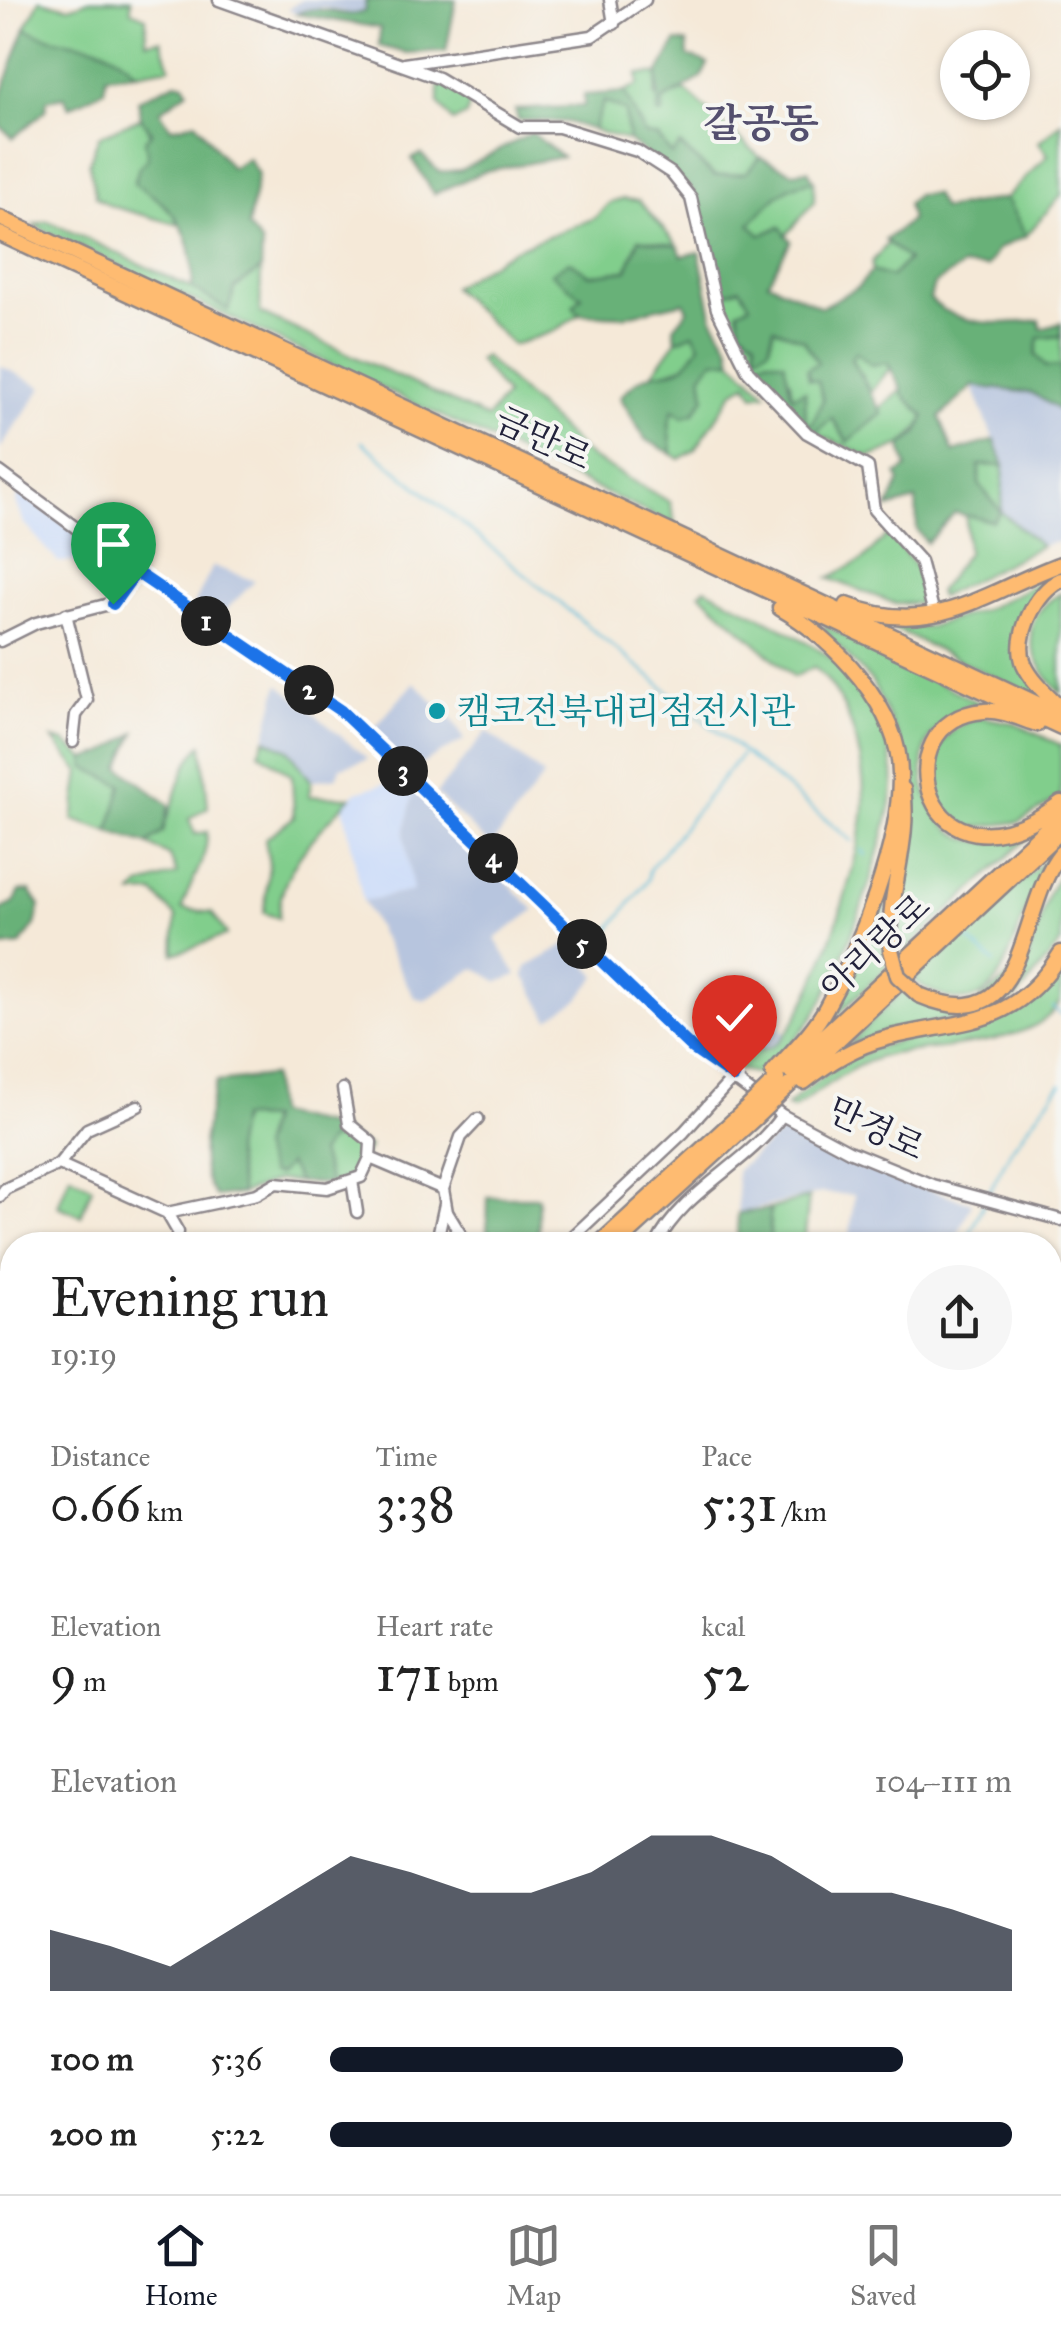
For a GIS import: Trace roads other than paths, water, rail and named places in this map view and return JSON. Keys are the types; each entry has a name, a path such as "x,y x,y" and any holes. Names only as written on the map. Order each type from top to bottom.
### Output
{"highway":[{"name":"금만로","path":"0,218 1061,711"},
{"name":"금만로","path":"0,234 1061,727"},
{"path":"808,595 811,590 868,613 922,618 961,610 1061,564"},
{"path":"1061,580 1049,586 1033,608 1023,636 1023,662 1061,711"},
{"path":"750,585 749,590 801,620 855,672 890,726 907,816 888,922 890,950 898,976 919,995 960,1005 992,997 1019,960 1030,915 1061,852"},
{"path":"1045,719 1040,725 988,710 955,720 930,747 926,787 948,822 975,835 1010,832 1061,803"},
{"path":"900,774 880,878 842,975 816,1024 773,1073 780,1085 794,1090 850,1051 884,1039 976,1023 1014,1007 1049,972 1061,953"},
{"name":"아리랑로","path":"629,1232 1061,815"},
{"name":"아리랑로","path":"780,1085 1061,831"},
{"name":"아리랑로","path":"613,1232 750,1114"}],"street":[{"path":"218,0 305,34 403,64 470,92 520,127 559,127 638,152 671,173 691,198 717,309 748,371 807,433 868,468 874,510 920,561 932,606"},
{"path":"610,0 614,24"},
{"path":"403,64 578,38 614,24 645,0"},
{"name":"만경로","path":"0,472 136,572 341,711 666,1024 782,1114 848,1151 932,1185 1061,1220"},
{"path":"0,642 66,614 113,604 136,572"},
{"path":"66,614 87,700 76,715 73,742"},
{"path":"578,1232 684,1132 734,1077"},
{"path":"167,1213 257,1194 276,1183 327,1188 361,1177 372,1142 349,1124 343,1089"},
{"path":"0,1196 6,1189 59,1164 86,1129 138,1106"},
{"path":"663,1232 668,1222 767,1136 782,1114"},
{"path":"439,1232 445,1204 443,1189 461,1137 478,1119"},
{"path":"370,1158 443,1189"},
{"path":"59,1164 167,1213 178,1232"},
{"path":"352,1180 357,1212"},
{"path":"445,1204 461,1232"}],"waterway":[{"path":"362,442 852,841"},
{"path":"601,941 648,880 649,870 741,755"},
{"path":"862,850 866,855"},
{"path":"920,901 937,915"},
{"path":"965,937 995,963"},
{"path":"1053,1007 1061,1014"},
{"path":"989,1192 1012,1148 1061,1084"},
{"path":"971,1232 983,1205"}],"place":[{"name":"캠코전북대리점전시관","path":"437,711"}],"district":[{"name":"갈공동","path":"761,123"}]}
